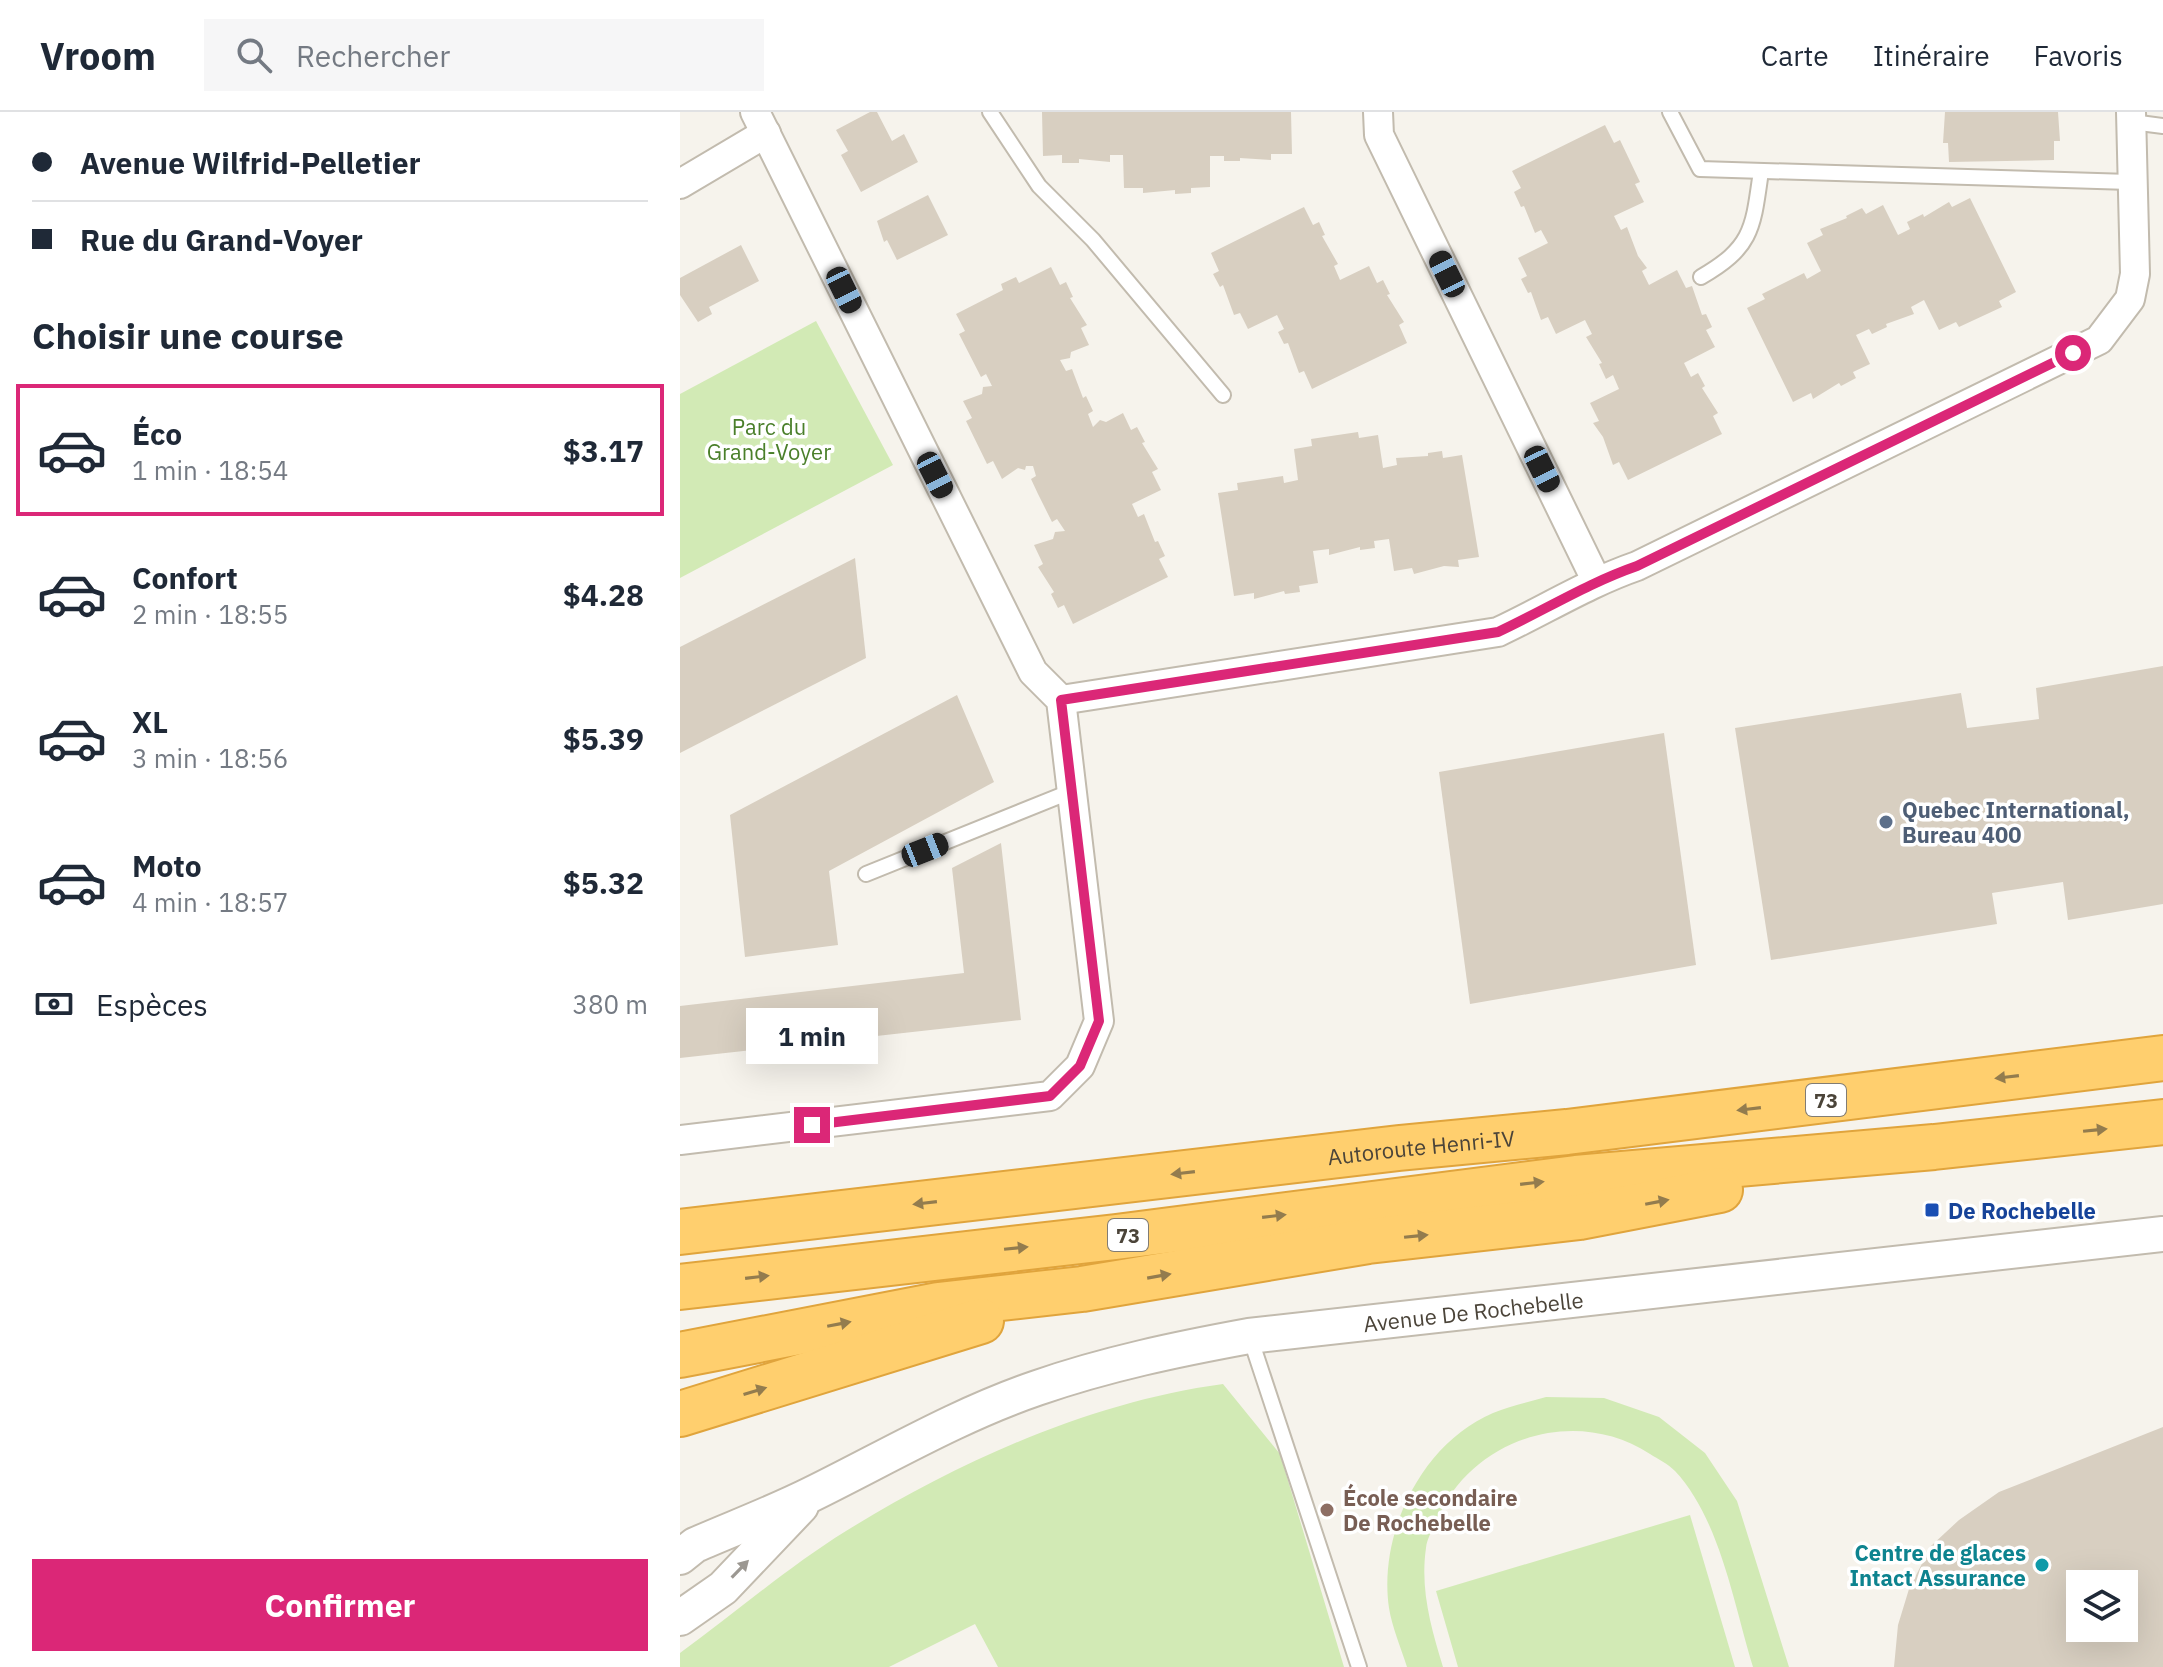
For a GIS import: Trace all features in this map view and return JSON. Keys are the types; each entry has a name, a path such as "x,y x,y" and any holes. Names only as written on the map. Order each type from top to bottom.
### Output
{"highway":[{"name":"Autoroute Henri-IV","path":"680,1232 1399,1148 1567,1132 2163,1058"},
{"name":"73","path":"680,1287 1116,1237 1576,1178 1934,1147 2163,1122"},
{"path":"680,1355 938,1305 1082,1289 1368,1241 1580,1217 1934,1147"},
{"path":"680,1414 1082,1289"}],"street":[{"path":"1378,112 1379,135 1596,580"},
{"path":"1061,700 1498,632 1558,604 1596,580 1637,566 2099,340 2130,299 2135,274 2130,182 2132,117"},
{"path":"680,184 760,122 1033,672 1061,700 1099,1021 1080,1066 1050,1096 680,1140"},
{"name":"Avenue De Rochebelle","path":"680,1557 695,1545 813,1494 862,1466 973,1413 1039,1387 1173,1350 1249,1336 2163,1234"},
{"name":"Avenue De Rochebelle","path":"680,1618 723,1588 813,1494"}],"lane":[{"path":"990,112 1039,186 1093,240 1223,395"},
{"path":"1670,112 1700,169 2130,182"},
{"path":"2132,117 2163,126"},
{"path":"1701,277 1733,258 1754,223 1761,171"},
{"path":"866,874 1072,791"},
{"path":"1249,1336 1359,1667"}],"green space":[{"name":"Parc du Grand-Voyer","path":"816,321 893,465 680,578 680,394"},
{"path":"1223,1384 1280,1454 1344,1667 998,1667 975,1624 889,1667 680,1667 680,1653 803,1560 889,1505 934,1481 980,1458 1075,1420 1173,1393"},
{"path":"1546,1397 1604,1398 1659,1417 1705,1453 1737,1501 1789,1667 1753,1667 1714,1538 1704,1513 1675,1471 1621,1439 1590,1432 1559,1432 1528,1438 1500,1450 1474,1468 1453,1492 1429,1537 1424,1579 1434,1637 1443,1667 1407,1667 1390,1615 1387,1579 1398,1521 1410,1494 1445,1446 1468,1427 1493,1413"},
{"path":"1690,1515 1735,1667 1458,1667 1436,1591"}],"building":[{"path":"870,112 877,112 892,141 904,134 918,162 861,192 841,155 848,151 836,130"},
{"path":"1042,112 1291,112 1292,154 1271,154 1271,160 1240,158 1240,161 1224,161 1224,156 1210,156 1210,187 1191,188 1191,193 1175,194 1175,190 1143,193 1143,188 1124,188 1123,155 1110,155 1110,162 1079,159 1079,163 1062,163 1062,155 1043,156"},
{"path":"1945,112 2058,112 2060,141 2054,141 2054,160 1949,162 1948,143 1943,143"},
{"path":"1605,125 1614,143 1620,140 1640,182 1635,184 1644,202 1614,216 1621,230 1627,227 1638,256 1647,268 1642,271 1649,285 1677,270 1686,288 1692,286 1702,315 1706,314 1712,327 1706,330 1715,347 1684,363 1691,377 1698,373 1705,386 1702,388 1718,413 1713,416 1722,434 1628,480 1619,462 1613,465 1603,437 1593,423 1599,421 1590,403 1619,389 1613,375 1606,379 1599,364 1602,363 1586,337 1592,334 1585,320 1556,334 1548,317 1541,320 1531,292 1528,293 1521,279 1527,276 1518,258 1548,243 1541,230 1535,233 1524,206 1521,207 1514,192 1521,188 1512,171"},
{"path":"928,195 948,235 897,260 887,240 884,242 877,221"},
{"path":"1970,198 2016,292 1999,301 2002,307 1959,327 1956,322 1939,330 1924,300 1911,307 1914,314 1886,324 1887,327 1872,334 1869,329 1856,335 1870,364 1853,372 1856,378 1841,386 1839,383 1813,399 1811,393 1793,402 1747,308 1765,299 1762,294 1804,273 1807,279 1821,271 1807,243 1823,235 1820,229 1862,208 1866,214 1883,205 1898,235 1910,229 1907,222 1923,214 1924,217 1949,202 1952,207"},
{"path":"1304,207 1313,225 1319,222 1325,235 1322,236 1338,264 1334,266 1340,280 1369,266 1377,283 1383,280 1390,294 1387,295 1404,322 1399,325 1407,343 1312,389 1304,371 1299,373 1288,343 1284,344 1278,332 1284,329 1277,315 1248,329 1240,313 1234,315 1223,285 1220,287 1213,274 1219,271 1211,253"},
{"path":"741,245 759,281 709,307 712,314 698,322 680,295 680,278"},
{"path":"1051,267 1060,285 1066,282 1073,297 1070,298 1087,325 1081,328 1089,345 1071,352 1070,358 1060,360 1066,371 1072,369 1083,398 1086,396 1093,411 1088,414 1093,427 1100,420 1106,422 1123,413 1131,430 1137,427 1145,442 1142,443 1158,469 1152,472 1161,490 1132,504 1138,517 1144,514 1155,542 1158,541 1165,556 1159,559 1168,577 1073,624 1064,605 1058,608 1051,594 1054,592 1038,567 1043,564 1034,545 1053,539 1055,532 1065,531 1057,519 1052,522 1038,494 1031,479 1036,476 1033,466 1026,466 1025,470 1018,468 1002,479 993,461 987,464 966,421 972,418 963,401 982,394 983,387 992,386 986,374 981,377 959,334 965,331 956,314 1003,290 1001,284 1016,277 1019,283"},
{"path":"1358,432 1359,438 1378,435 1383,468 1397,465 1396,458 1428,456 1428,453 1442,451 1443,458 1462,455 1479,557 1458,560 1459,567 1444,566 1414,574 1412,568 1394,571 1389,539 1374,541 1375,548 1360,550 1360,547 1329,555 1329,549 1313,551 1318,583 1299,586 1300,592 1285,594 1284,591 1254,599 1254,593 1234,596 1218,493 1238,490 1237,483 1283,476 1284,483 1298,480 1294,449 1312,446 1311,439"},
{"path":"855,558 866,658 680,753 680,647"},
{"path":"2163,666 2163,904 2068,920 2063,882 1992,893 1997,924 1771,960 1735,728 1961,693 1967,728 2039,719 2036,688"},
{"path":"957,695 994,782 829,871 838,945 745,957 730,815"},
{"path":"1664,733 1696,965 1470,1004 1439,772"},
{"path":"1001,843 1021,1020 680,1058 680,1006 964,973 952,868"},
{"name":"Centre de glaces Intact Assurance","path":"2163,1427 2163,1667 1894,1667 1898,1625 1909,1589 1931,1546 1959,1520 1999,1492"}],"place":[{"name":"Quebec International, Bureau 400","path":"1886,822"},
{"name":"De Rochebelle","path":"1932,1210"},
{"name":"École secondaire De Rochebelle","path":"1327,1510"},
{"name":"Centre de glaces Intact Assurance","path":"2042,1565"}],"route":[{"path":"812,1125 1050,1096 1080,1066 1099,1021 1061,700 1498,632 1558,604 1596,580 1637,566 2073,353"}]}
